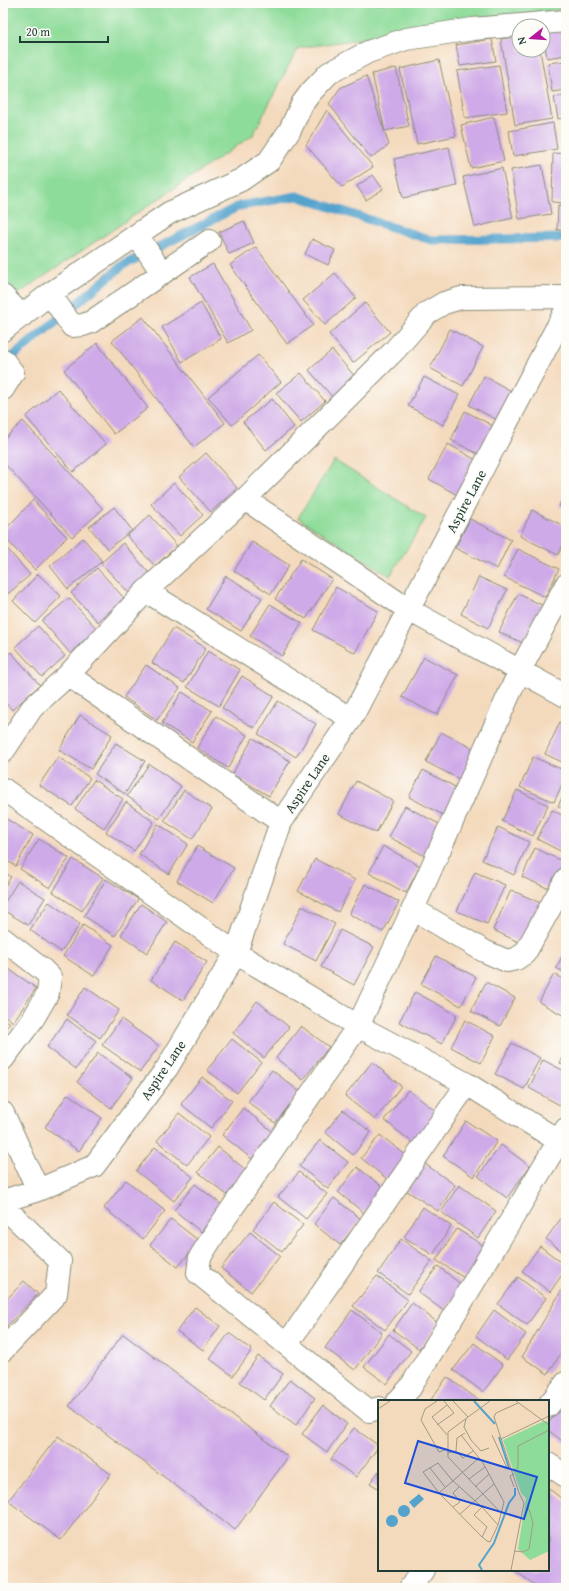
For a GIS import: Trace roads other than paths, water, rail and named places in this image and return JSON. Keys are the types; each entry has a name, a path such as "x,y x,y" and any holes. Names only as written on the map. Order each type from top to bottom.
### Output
{"street":[{"path":"53,297 72,326 83,325 91,322 149,254 168,213 241,180 269,161 290,130 302,104 311,92 329,73 368,52 406,39 473,29 566,21"},
{"path":"3,330 22,316 53,297 149,254 209,241"},
{"path":"3,296 22,316"},
{"path":"3,752 32,708 68,675 146,590 245,499 395,350 427,313 444,303 461,298 566,297"},
{"name":"Aspire Lane","path":"3,1201 38,1190 94,1166 167,1068 236,952 281,822 351,719 566,310"},
{"path":"245,499 409,610 566,696"},
{"path":"378,1408 369,1411 198,1273 200,1257 358,1026 413,909 520,670 566,585"},
{"path":"146,590 351,719"},
{"path":"68,675 281,822"},
{"path":"3,788 236,952 358,1026 563,1135 410,1388 399,1400"},
{"path":"413,909 484,951 507,961 516,959 525,952 566,879"},
{"path":"3,939 43,970 50,978 48,993 33,1019 3,1059"},
{"path":"287,1344 467,1084"},
{"path":"3,1114 38,1190"},
{"path":"3,1206 60,1261 56,1294 3,1350"},
{"path":"549,1405 566,1383"},
{"path":"549,1465 566,1476"},
{"path":"410,1588 422,1571"}],"waterway":[{"path":"4,364 122,266 239,206 297,196 431,240 566,238"}]}
